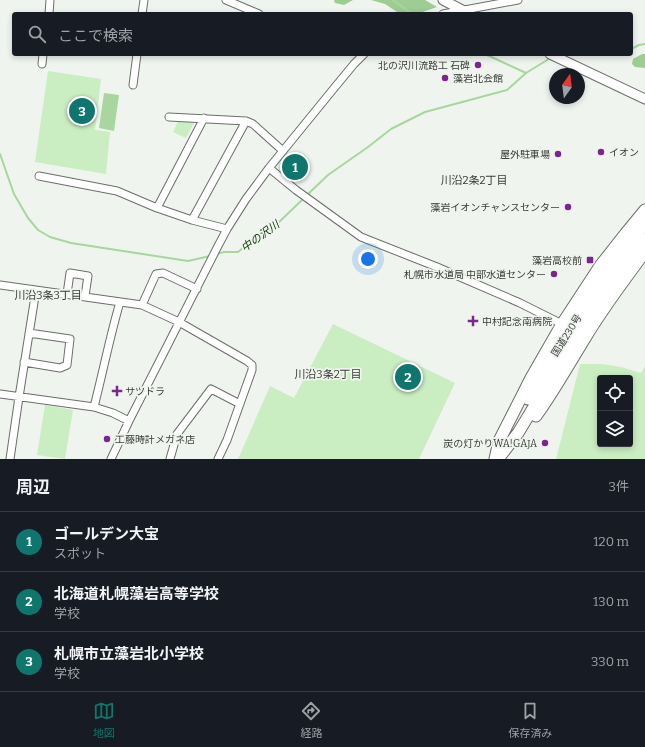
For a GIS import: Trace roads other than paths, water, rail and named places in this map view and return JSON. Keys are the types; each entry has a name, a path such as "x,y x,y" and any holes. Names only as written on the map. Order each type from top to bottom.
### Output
{"highway":[{"path":"499,458 499,441 531,378 562,324 600,266 645,210"},
{"name":"国道230号","path":"499,458 502,445 510,429 574,321 607,272 645,224"},
{"name":"国道230号","path":"499,458 518,433 586,321 645,239"},
{"path":"499,458 513,449 552,394 599,317 624,279 645,252"}],"main road":[{"path":"443,0 466,12"},
{"path":"554,56 645,99"}],"street":[{"path":"49,12 50,0"},
{"path":"142,12 144,0"},
{"path":"226,0 254,12"},
{"path":"466,12 518,0"},
{"path":"42,64 43,56"},
{"path":"133,85 137,56"},
{"path":"111,459 218,246 246,199 330,92 361,56"},
{"path":"169,117 246,121 253,124 283,151"},
{"path":"156,208 204,118"},
{"path":"192,220 246,121"},
{"path":"269,168 318,207 360,237 437,267 520,303 562,324"},
{"path":"39,176 117,191 156,208 192,220 228,229"},
{"path":"67,294 70,273 88,276 85,296"},
{"path":"142,305 156,274 163,273 197,289"},
{"path":"0,285 142,305 179,322 247,361 252,365 252,370 227,440 218,459"},
{"path":"10,459 18,397 36,290"},
{"path":"94,408 113,325 120,302"},
{"path":"24,362 60,368 66,365 70,339 29,333"},
{"path":"170,459 177,434 211,389 240,404"},
{"path":"0,394 94,408 113,413 129,421"}],"waterway":[{"path":"393,0 409,12"},
{"path":"633,48 645,44"},
{"path":"489,56 526,73"},
{"name":"中の沢川","path":"307,195 328,175 391,129 425,112 507,90 526,73 552,57"},
{"name":"中の沢川","path":"0,154 14,194 28,218 38,230 50,237 71,243 188,261 210,256"},
{"name":"中の沢川","path":"216,254 224,252 238,252 258,236 276,225 304,198"}],"place":[{"name":"北の沢川流路工 石碑","path":"478,65"},
{"name":"藻岩北会館","path":"445,78"},
{"name":"札幌市立藻岩北小学校","path":"82,111"},
{"name":"イオン","path":"601,152"},
{"name":"屋外駐車場","path":"558,154"},
{"name":"ゴールデン大宝","path":"295,167"},
{"name":"藻岩イオンチャンスセンター","path":"568,207"},
{"name":"藻岩高校前","path":"590,260"},
{"name":"札幌市水道局 中部水道センター","path":"554,274"},
{"name":"中村記念南病院","path":"473,321"},
{"name":"北海道札幌藻岩高等学校","path":"408,377"},
{"name":"サツドラ","path":"117,391"},
{"name":"工藤時計メガネ店","path":"107,439"},
{"name":"炭の灯かりWA!GAJA","path":"545,443"}],"district":[{"name":"川沿2条2丁目","path":"474,180"},
{"name":"川沿3条3丁目","path":"48,295"},
{"name":"川沿3条2丁目","path":"328,374"}]}
